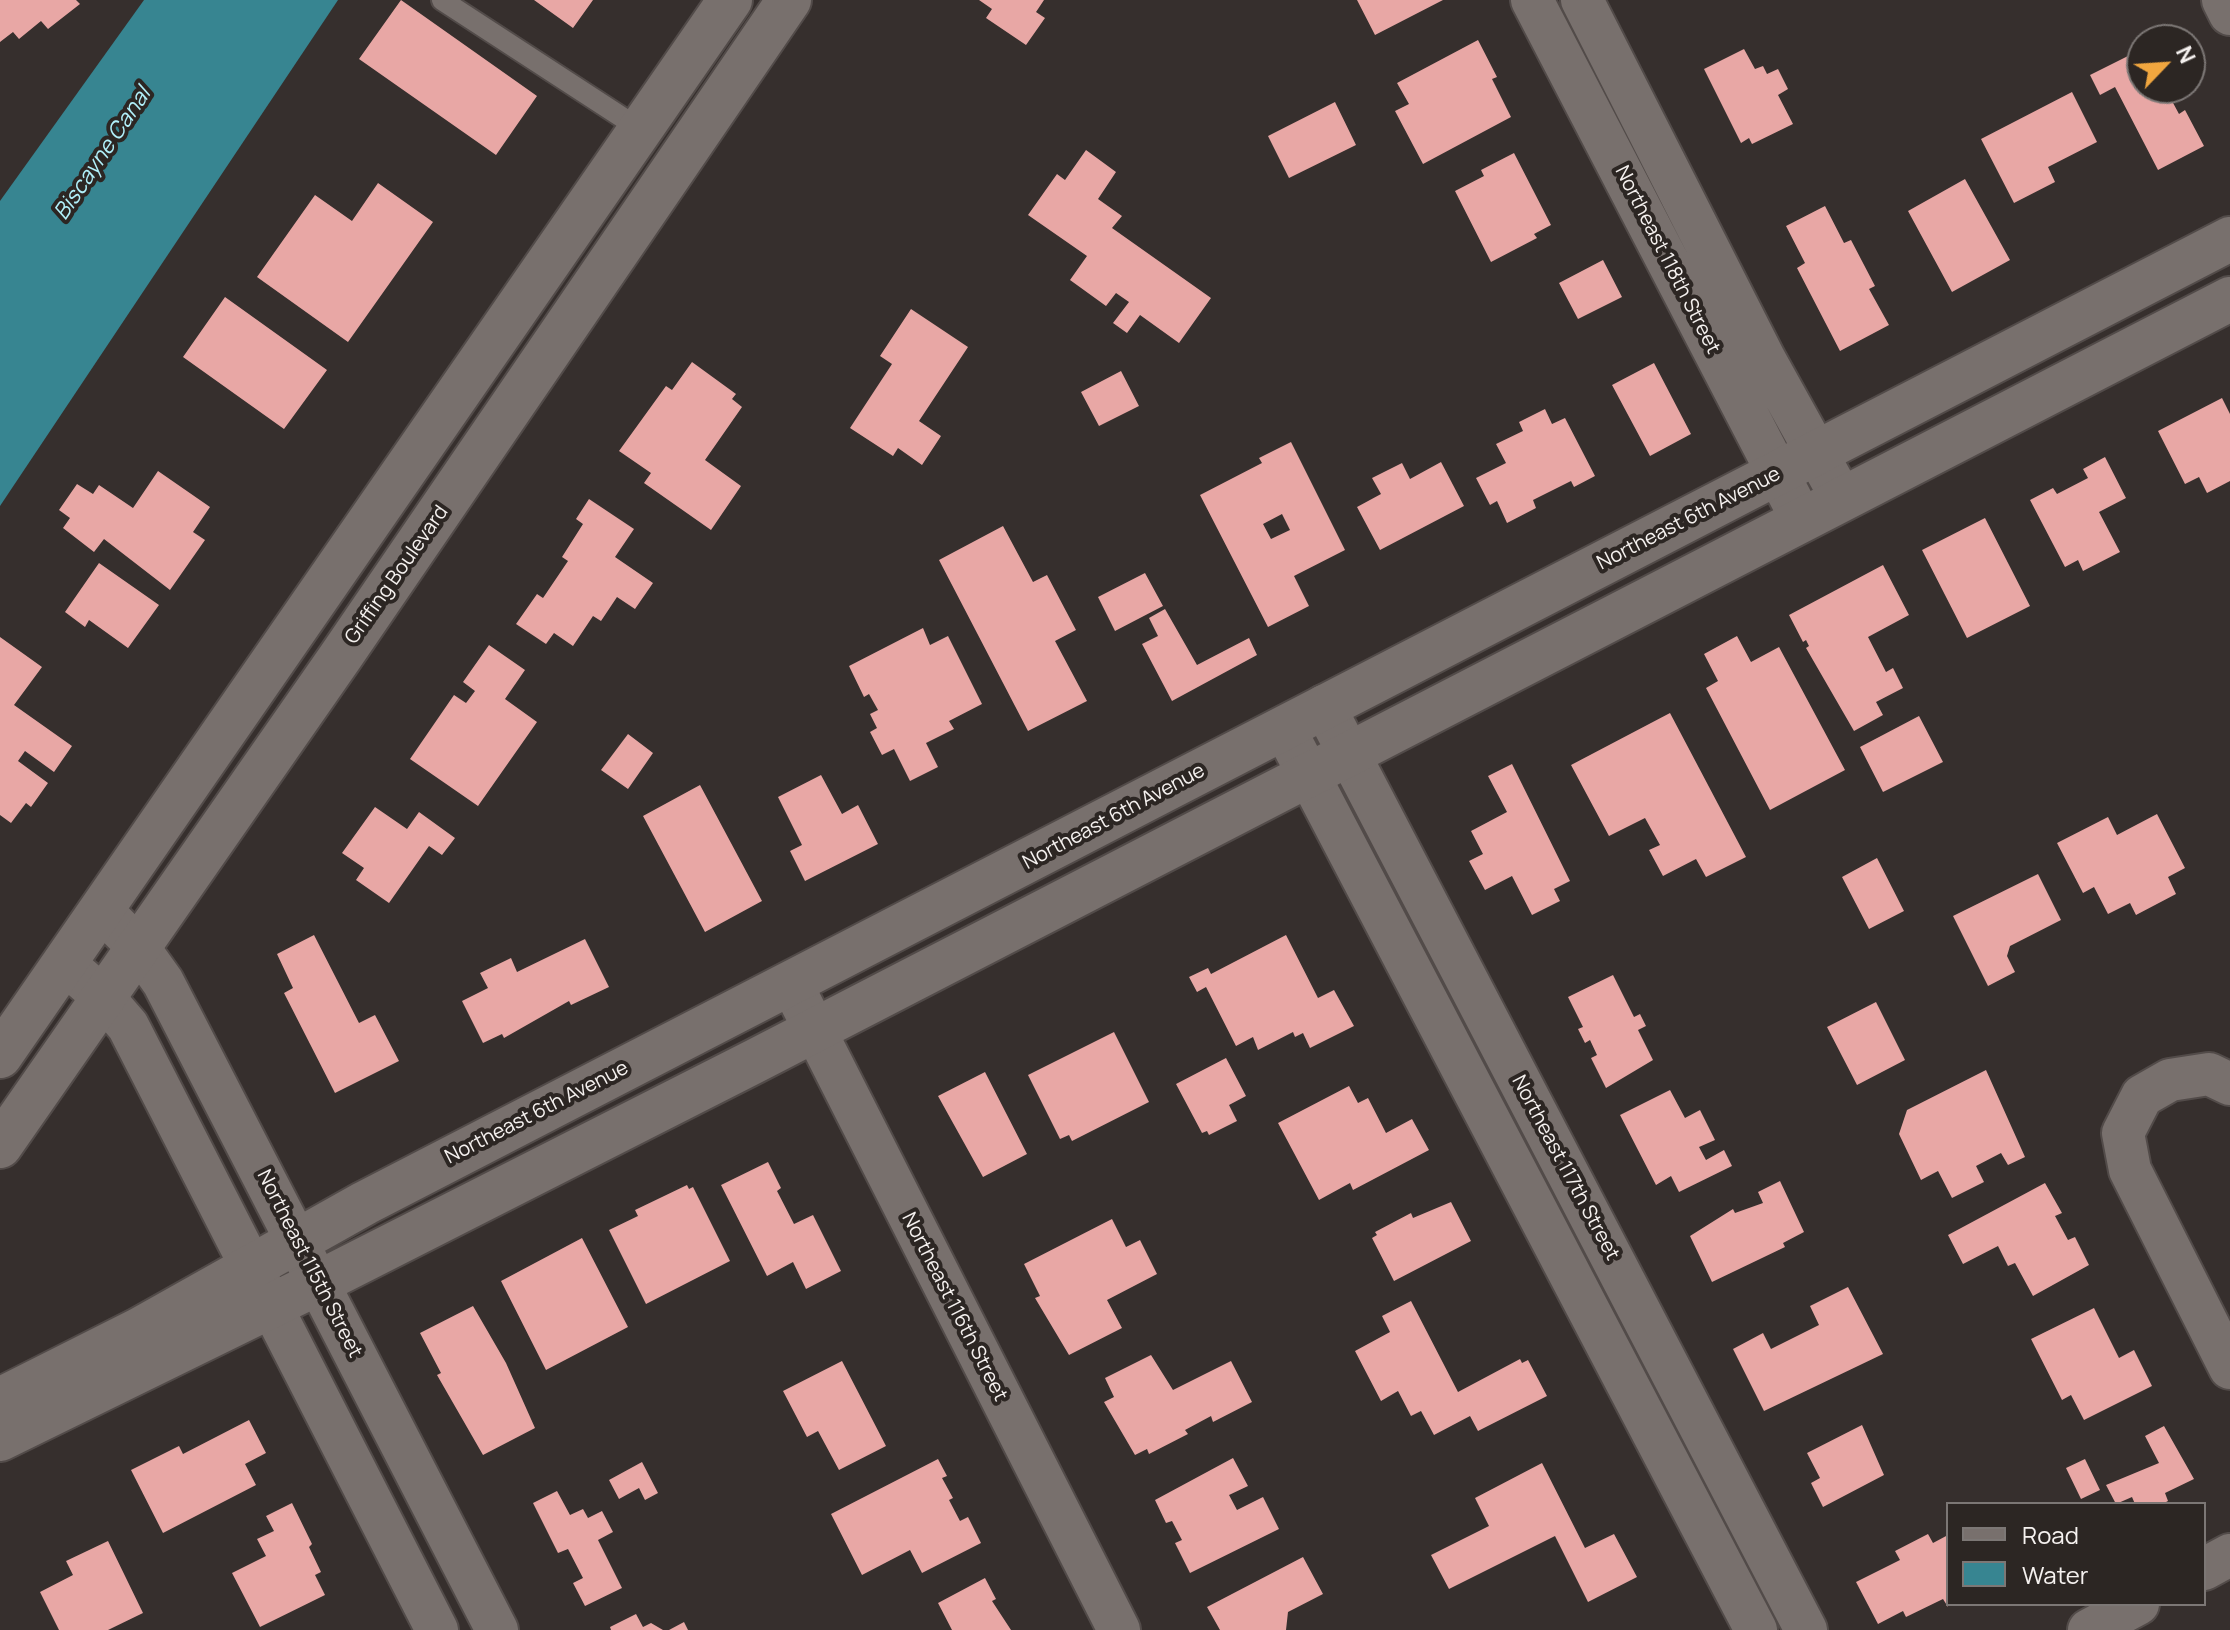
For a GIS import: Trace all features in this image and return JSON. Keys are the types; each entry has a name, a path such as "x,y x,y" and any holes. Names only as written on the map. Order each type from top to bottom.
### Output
{"main road":[{"path":"0,1056 730,0"},
{"name":"Griffing Boulevard","path":"0,1146 789,0"},
{"name":"Northeast 6th Avenue","path":"0,1400 139,1330 298,1239 2230,239"},
{"path":"0,1439 318,1283 2230,299"}],"street":[{"name":"Northeast 118th Street","path":"1532,0 1802,520"},
{"path":"1582,0 1765,360 1842,499"},
{"path":"2223,0 2230,14"},
{"name":"Northeast 117th Street","path":"1324,706 1806,1630"},
{"path":"1284,728 1756,1630"},
{"name":"Northeast 115th Street","path":"102,911 138,947 163,982 497,1630"},
{"path":"64,963 103,997 128,1026 437,1630"},
{"name":"Northeast 116th Street","path":"791,983 1119,1630"},
{"path":"2230,1084 2209,1074 2170,1080 2142,1096 2123,1133 2130,1170 2230,1368"},
{"path":"2206,1568 2230,1555"},
{"path":"2089,1630 2134,1606"}],"lane":[{"path":"442,0 640,129"}],"water":[{"name":"Biscayne Canal","path":"144,0 338,0 0,506 0,201"}],"building":[{"path":"0,0 76,0 80,4 48,29 41,21 19,39 13,32 0,42"},
{"path":"401,0 537,96 496,155 359,59"},
{"path":"534,0 593,0 573,28"},
{"path":"979,0 1044,0 1036,12 1045,18 1026,45 986,18 992,9"},
{"path":"1357,0 1443,0 1375,35"},
{"path":"1478,40 1497,77 1492,79 1511,117 1423,164 1395,111 1409,104 1397,83"},
{"path":"1744,49 1755,69 1763,66 1767,74 1778,69 1788,89 1778,95 1793,124 1752,144 1749,138 1741,143 1704,69"},
{"path":"2126,57 2126,104 2174,104 2179,114 2185,110 2204,146 2158,170 2115,87 2100,95 2090,75"},
{"path":"2072,92 2097,142 2048,167 2055,182 2014,203 1981,139"},
{"path":"1335,102 1356,145 1289,178 1268,136"},
{"path":"1086,150 1116,172 1098,199 1122,216 1112,228 1211,298 1179,343 1140,315 1127,333 1113,323 1129,302 1116,293 1106,306 1070,280 1087,256 1028,215 1057,174 1065,180"},
{"path":"1514,153 1551,225 1534,234 1537,238 1491,262 1455,191 1484,176 1481,170"},
{"path":"1965,179 2010,260 1952,292 1908,211"},
{"path":"378,183 433,222 348,342 257,277 315,195 352,221"},
{"path":"1825,206 1844,243 1851,240 1875,286 1869,289 1889,325 1840,351 1797,268 1805,263 1786,226"},
{"path":"1603,260 1622,297 1578,319 1559,283"},
{"path":"225,297 327,370 284,429 183,357"},
{"path":"911,309 968,347 919,421 941,436 922,465 898,448 893,456 850,428 892,364 880,356"},
{"path":"692,362 736,394 732,399 742,407 705,460 741,486 711,530 644,483 651,473 619,451 666,386 672,390"},
{"path":"1654,363 1691,434 1650,456 1612,385"},
{"path":"1121,371 1139,406 1099,426 1081,392"},
{"path":"2222,398 2230,414 2230,481 2207,493 2199,477 2185,484 2158,431"},
{"path":"1545,409 1552,424 1565,418 1595,476 1574,487 1571,481 1533,500 1536,508 1507,523 1497,501 1490,505 1476,478 1506,463 1496,444 1523,431 1519,422"},
{"path":"1291,442 1345,550 1294,576 1309,606 1268,627 1200,495 1262,463 1259,458","holes":["1282,514 1290,530 1271,539 1263,524"]},
{"path":"2105,457 2126,498 2099,512 2120,552 2083,571 2078,560 2065,567 2030,500 2053,488 2057,494 2088,478 2083,469"},
{"path":"1441,462 1464,506 1380,550 1357,507 1381,494 1372,478 1402,463 1410,479"},
{"path":"158,471 210,507 193,532 205,540 170,590 104,539 94,552 63,528 70,518 59,510 77,484 93,494 99,485 133,508"},
{"path":"589,499 634,529 615,557 653,583 635,609 617,597 601,621 593,616 573,646 554,633 546,644 516,624 537,594 543,598 568,561 562,557 583,524 576,519"},
{"path":"1985,518 2030,606 1967,638 1922,550"},
{"path":"1003,526 1033,582 1047,575 1076,630 1055,641 1087,701 1028,731 939,560"},
{"path":"99,563 159,605 128,648 89,620 85,627 65,612"},
{"path":"1883,565 1909,615 1868,637 1886,672 1893,668 1903,688 1876,702 1883,715 1854,731 1806,648 1809,646 1806,640 1803,642 1789,615"},
{"path":"1145,573 1163,606 1115,631 1098,597"},
{"path":"1165,609 1197,665 1249,638 1257,655 1172,701 1142,644 1158,636 1149,618"},
{"path":"923,628 930,645 948,636 982,704 949,721 954,729 926,743 938,767 910,781 894,749 882,755 870,732 877,728 870,714 878,710 869,694 864,697 849,666"},
{"path":"1737,636 1751,662 1779,647 1845,770 1770,810 1706,688 1718,681 1704,654"},
{"path":"0,637 42,667 14,705 72,746 54,772 25,751 18,761 48,783 31,807 26,803 11,823 0,815"},
{"path":"489,645 525,670 505,699 537,722 478,806 410,759 454,695 466,703 475,691 463,682"},
{"path":"1670,713 1746,857 1706,877 1696,859 1663,876 1649,850 1660,845 1645,818 1609,836 1571,765"},
{"path":"1919,716 1943,762 1883,792 1860,747"},
{"path":"628,734 653,753 628,789 601,770"},
{"path":"1512,764 1570,881 1554,889 1560,901 1532,915 1512,876 1485,890 1469,861 1483,854 1471,831 1507,812 1488,776"},
{"path":"821,775 842,814 858,805 878,844 805,881 790,851 802,845 778,797"},
{"path":"700,785 762,901 705,932 643,816"},
{"path":"375,807 407,829 419,812 455,838 442,855 429,846 389,903 356,880 364,868 342,853"},
{"path":"2157,814 2185,868 2168,877 2176,894 2136,915 2130,903 2108,914 2094,887 2083,893 2057,843 2108,817 2117,835"},
{"path":"1877,858 1904,911 1869,929 1842,877"},
{"path":"2038,874 2061,920 2010,946 2007,956 2015,972 1988,986 1953,916"},
{"path":"314,935 359,1023 375,1015 399,1061 335,1093 284,993 293,988 277,954"},
{"path":"1286,935 1318,998 1334,990 1354,1026 1310,1048 1303,1033 1295,1037 1293,1032 1258,1050 1253,1037 1236,1046 1206,987 1197,992 1189,977 1208,968 1211,974"},
{"path":"585,939 609,987 571,1005 569,1001 504,1038 502,1034 483,1043 462,1001 488,988 480,973 511,958 517,972"},
{"path":"1613,975 1634,1017 1640,1014 1646,1026 1638,1030 1653,1060 1606,1088 1591,1058 1597,1055 1590,1040 1585,1043 1578,1029 1583,1027 1568,997"},
{"path":"1876,1002 1905,1060 1857,1085 1827,1027"},
{"path":"1114,1032 1149,1102 1072,1141 1069,1135 1060,1139 1028,1075"},
{"path":"1226,1058 1246,1096 1229,1105 1237,1121 1209,1135 1207,1131 1202,1133 1176,1084"},
{"path":"1986,1070 2025,1157 2008,1165 2001,1153 1976,1166 1984,1182 1952,1198 1938,1171 1921,1180 1899,1134 1907,1110"},
{"path":"985,1072 1027,1154 983,1177 938,1096"},
{"path":"1349,1086 1358,1103 1368,1098 1386,1133 1412,1119 1429,1150 1353,1190 1350,1183 1319,1200 1278,1123"},
{"path":"1670,1090 1685,1118 1700,1110 1715,1140 1699,1147 1706,1160 1724,1150 1732,1166 1679,1192 1671,1176 1656,1185 1620,1115"},
{"path":"768,1162 781,1188 777,1191 794,1224 813,1215 841,1271 806,1289 793,1262 767,1276 721,1185"},
{"path":"1780,1181 1804,1232 1783,1243 1785,1247 1712,1282 1690,1236 1733,1209 1735,1213 1763,1203 1758,1192"},
{"path":"2045,1183 2062,1213 2055,1216 2068,1240 2075,1237 2089,1265 2033,1296 2015,1263 2008,1266 1998,1246 1963,1264 1948,1235"},
{"path":"687,1185 689,1189 693,1187 730,1261 646,1304 609,1230 638,1216 635,1210"},
{"path":"1451,1202 1471,1241 1394,1281 1372,1238 1377,1235 1375,1232 1411,1213 1413,1218"},
{"path":"1112,1219 1126,1247 1140,1240 1157,1274 1107,1300 1122,1328 1069,1355 1035,1298 1040,1296 1024,1264"},
{"path":"582,1238 628,1327 546,1370 501,1281"},
{"path":"1848,1287 1883,1354 1764,1411 1733,1349 1763,1333 1771,1349 1819,1325 1810,1306"},
{"path":"1411,1301 1458,1392 1520,1359 1522,1363 1528,1360 1547,1396 1478,1431 1470,1416 1434,1435 1421,1411 1411,1416 1398,1391 1381,1401 1355,1351 1390,1332 1382,1316"},
{"path":"473,1306 506,1363 535,1428 483,1455 437,1375 441,1373 420,1333"},
{"path":"2094,1308 2119,1358 2134,1350 2152,1386 2084,1420 2071,1395 2062,1400 2031,1339"},
{"path":"1151,1355 1173,1390 1231,1361 1252,1402 1213,1422 1211,1416 1185,1430 1188,1434 1149,1454 1147,1449 1135,1455 1104,1402 1114,1397 1105,1378"},
{"path":"842,1361 886,1446 839,1470 818,1431 807,1437 783,1391"},
{"path":"249,1420 266,1453 245,1464 256,1485 163,1533 131,1470 179,1446 183,1454"},
{"path":"1862,1425 1884,1475 1823,1507 1811,1483 1820,1478 1807,1453"},
{"path":"2164,1426 2194,1479 2165,1493 2166,1502 2134,1502 2132,1497 2115,1502 2106,1485 2159,1463 2145,1436"},
{"path":"1233,1458 1248,1486 1229,1495 1237,1510 1263,1497 1279,1529 1190,1573 1175,1543 1182,1540 1172,1521 1166,1523 1155,1500"},
{"path":"938,1459 947,1476 942,1478 953,1498 949,1500 960,1521 968,1517 981,1543 922,1573 910,1550 862,1575 831,1514"},
{"path":"2085,1459 2100,1490 2081,1499 2066,1468"},
{"path":"642,1462 658,1493 645,1500 639,1488 619,1499 609,1480"},
{"path":"1542,1463 1585,1548 1614,1534 1637,1577 1588,1602 1555,1536 1449,1589 1431,1555 1489,1526 1475,1498"},
{"path":"557,1491 570,1515 583,1509 588,1518 602,1511 613,1532 598,1540 622,1588 585,1606 573,1583 583,1578 568,1549 558,1553 533,1503"},
{"path":"292,1503 312,1544 309,1547 321,1572 315,1575 325,1595 260,1627 232,1573 266,1556 257,1539 274,1531 266,1516"},
{"path":"1928,1534 1933,1543 1946,1536 1946,1604 1943,1599 1906,1617 1903,1611 1878,1624 1856,1582 1900,1560 1895,1551"},
{"path":"108,1541 143,1613 108,1630 59,1630 40,1592 73,1575 66,1561"},
{"path":"1303,1557 1323,1594 1288,1612 1286,1630 1220,1630 1207,1607"},
{"path":"985,1578 996,1599 992,1601 1011,1630 952,1630 938,1603"},
{"path":"636,1614 643,1627 651,1623 663,1630 611,1630 610,1627"},
{"path":"684,1622 688,1630 669,1630"}]}
